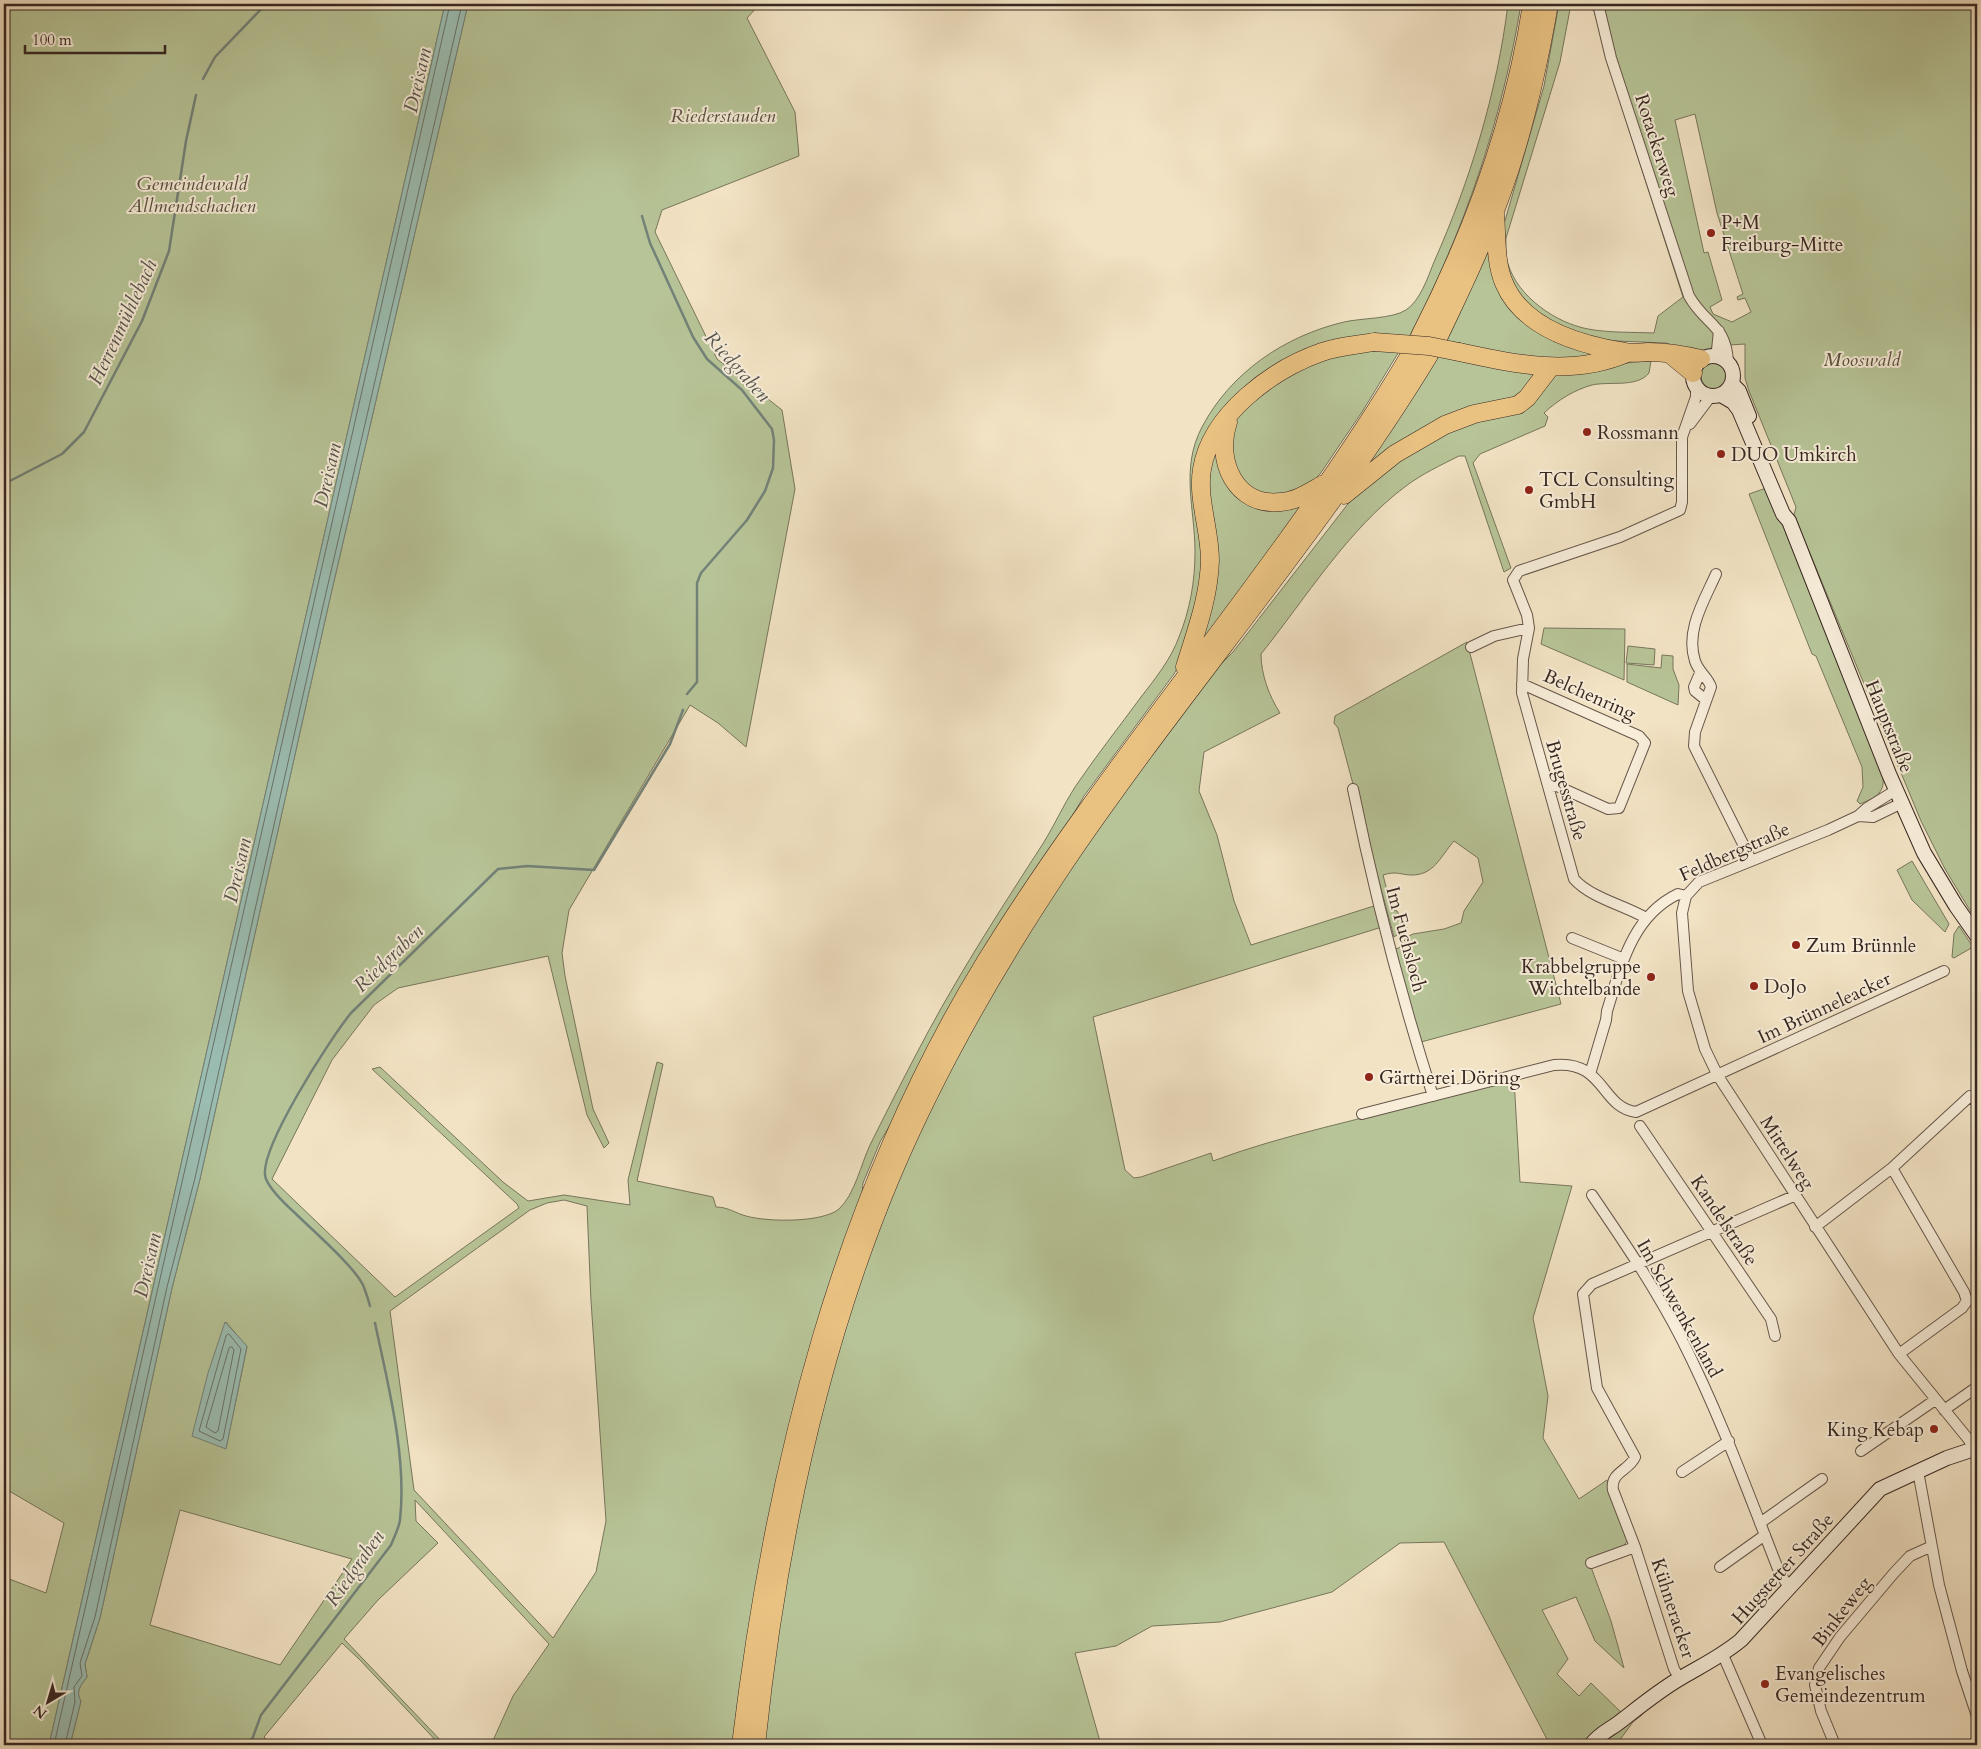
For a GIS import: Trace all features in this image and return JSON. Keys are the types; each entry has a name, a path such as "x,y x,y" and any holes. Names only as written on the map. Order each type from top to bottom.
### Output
{"highway":[{"path":"1420,336 1447,284 1490,178 1519,76 1532,4"},
{"path":"1438,338 1468,275 1494,212 1530,103 1549,4"},
{"path":"1494,212 1500,270 1504,283 1521,308 1543,325 1566,337 1627,353 1682,354 1701,369"},
{"path":"1181,679 1204,609 1208,579 1209,538 1202,494 1202,470 1214,435 1231,413 1263,384 1302,360 1338,348 1374,342 1409,344 1510,363 1550,368 1596,363 1627,353"},
{"path":"741,1745 760,1608 783,1482 802,1402 830,1307 873,1186 920,1082 983,966 1078,822 1181,679 1329,481 1411,353"},
{"path":"756,1745 772,1614 785,1535 814,1408 857,1268 890,1180 919,1115 950,1053 995,972 1071,854 1333,502 1429,355"},
{"path":"1333,502 1395,454 1428,434 1474,414 1518,405 1527,398 1550,368"},
{"path":"1231,413 1223,440 1223,453 1231,479 1242,491 1257,499 1282,502 1300,497 1329,481"}],"street":[{"name":"Rotackerweg","path":"1598,4 1611,58 1689,296 1701,315 1719,330"},
{"path":"1701,369 1728,362 1725,343 1719,330"},
{"name":"Brugesstraße","path":"1646,918 1582,888 1574,879 1522,693 1523,659 1529,628 1527,615 1513,580 1519,571 1620,537 1680,510 1682,502 1682,438 1696,397 1701,369 1717,350 1719,330"},
{"name":"Hauptstraße","path":"1728,362 1733,373 1732,384 1739,390 1789,512 1789,521"},
{"name":"Hauptstraße","path":"1701,369 1704,395 1716,396 1733,402 1739,410 1783,514 1789,521 1850,678 1924,853 1977,936"},
{"path":"1716,396 1732,384"},
{"name":"Brugesstraße","path":"1685,431 1716,396"},
{"path":"1716,574 1696,620 1692,639 1692,651 1700,673 1709,681 1711,687 1695,732 1694,746 1751,860"},
{"path":"1471,647 1494,636 1529,628"},
{"path":"1700,673 1694,687 1695,691 1706,700"},
{"name":"Belchenring","path":"1522,684 1639,736 1645,743 1618,808 1608,809 1557,786 1549,786"},
{"name":"Im Fuchsloch","path":"1353,788 1391,947 1418,1049 1433,1096"},
{"name":"Feldbergstraße","path":"1590,1074 1607,1011 1624,959 1632,939 1646,918 1667,899 1678,894 1686,896 1699,882 1858,816 1867,808 1896,790"},
{"name":"Feldbergstraße","path":"1858,816 1873,817 1902,803"},
{"name":"Mittelweg","path":"1686,896 1682,913 1688,991 1705,1049 1718,1076 1899,1354 1975,1449"},
{"path":"1572,938 1624,959"},
{"name":"Im Brünneleacker","path":"1718,1076 1944,971"},
{"path":"1362,1114 1554,1065 1568,1064 1590,1074 1604,1086 1618,1105 1628,1111 1636,1112 1718,1076"},
{"path":"1815,1227 1892,1168 1970,1096 1977,1102"},
{"name":"Kandelstraße","path":"1640,1126 1771,1319 1775,1336"},
{"path":"1892,1168 1964,1292 1966,1301 1962,1308 1899,1354"},
{"name":"Im Schwenkenland","path":"1592,1195 1640,1265 1682,1340 1729,1441 1780,1574 1790,1588"},
{"path":"1640,1265 1796,1195"},
{"name":"Kühneracker","path":"1640,1265 1592,1284 1583,1294 1597,1388 1635,1457 1634,1461 1615,1476 1612,1484 1636,1547 1674,1668 1680,1679"},
{"path":"1944,1410 1977,1387"},
{"path":"1861,1451 1934,1400"},
{"path":"1682,1472 1729,1441"},
{"name":"Hugstetter Straße","path":"1591,1745 1604,1731 1617,1724 1636,1707 1723,1655 1741,1640 1880,1489 1918,1471 1975,1449"},
{"path":"1918,1471 1924,1498 1930,1547 1962,1671 1977,1716"},
{"path":"1760,1523 1822,1479"},
{"path":"1720,1567 1765,1535"},
{"name":"Kühneracker","path":"1591,1563 1636,1547"},
{"name":"Binkeweg","path":"1835,1745 1821,1711 1815,1685 1819,1668 1840,1637 1894,1573 1910,1556 1930,1547"},
{"path":"1723,1655 1762,1745"},
{"name":"Hugstetter Straße","path":"1604,1745 1617,1724"}],"green space":[{"name":"Gemeindewald Allmendschachen","path":"4,4 445,4 49,1745 4,1745 4,1577 46,1593 64,1523 4,1488"},
{"name":"Riederstauden","path":"468,4 760,4 747,18 795,112 799,156 662,210 655,232 717,359 782,410 795,489 746,747 718,723 690,705 569,910 562,953 565,976 593,1109 609,1143 604,1148 587,1115 548,956 398,988 374,1005 332,1060 272,1179 395,1297 519,1208 517,1204 372,1069 380,1067 503,1182 528,1201 564,1195 630,1205 628,1180 657,1062 663,1064 637,1181 713,1197 716,1207 755,1218 794,1220 831,1214 845,1203 870,1145 941,1008 999,912 1044,842 1075,787 1157,676 1176,645 1189,606 1193,585 1195,552 1190,473 1195,443 1202,427 1228,389 1244,373 1281,347 1322,328 1344,322 1385,317 1400,313 1415,301 1426,281 1447,231 1470,168 1497,70 1508,4 1521,4 1503,90 1479,175 1447,257 1409,337 1323,346 1208,438 1207,559 1184,655 1174,674 1084,796 880,1142 863,1183 861,1203 736,1745 491,1745 513,1696 549,1644 415,1500 416,1521 438,1543 378,1600 344,1639 445,1745 440,1745 342,1643 264,1737 272,1745 70,1745 81,1701 79,1691 87,1677 85,1664 100,1618 172,1288 200,1179 328,607","holes":["564,1200 587,1206 591,1301 606,1521 596,1572 553,1638 414,1490 390,1311 530,1210 547,1203","226,1322 247,1347 226,1448","180,1510 352,1559 280,1665 150,1625"]},
{"name":"Mooswald","path":"1559,4 1571,4 1560,62 1506,238 1506,258 1513,276 1520,287 1540,307 1563,321 1588,329 1654,333 1658,316 1683,297 1624,114 1592,4 1977,4 1977,922 1945,869 1921,821 1794,515 1796,507 1745,378 1745,344 1714,346 1707,352 1698,354 1666,343 1591,340 1538,318 1508,280 1502,231 1544,86","holes":["1695,114 1717,213 1743,294 1737,297 1738,300 1745,298 1751,312 1732,322 1713,314 1710,307 1722,300 1708,252 1704,253 1675,120"]},
{"path":"1493,241 1509,298 1591,348 1590,358 1532,361 1446,343"},
{"path":"1367,349 1400,350 1362,412 1320,474 1306,488 1268,497 1247,487 1231,467 1230,429 1238,413 1278,379 1306,364"},
{"path":"1438,355 1540,371 1523,397 1494,406 1359,478"},
{"path":"1651,361 1649,373 1638,381 1592,385 1567,396 1544,413 1548,417 1545,426 1480,454 1473,463 1511,568 1504,572 1465,456 1459,456 1425,474 1385,503 1346,543 1261,654 1266,685 1280,713 1204,752 1199,791 1217,835 1234,901 1251,945 1377,905 1382,927 1093,1017 1125,1170 1134,1178 1211,1153 1213,1161 1295,1135 1407,1107 1555,1060 1557,1068 1514,1079 1520,1182 1572,1186 1533,1318 1548,1396 1543,1438 1579,1499 1607,1480 1628,1540 1623,1547 1588,1559 1611,1621 1624,1668 1595,1641 1576,1597 1542,1610 1568,1659 1557,1674 1579,1696 1591,1683 1628,1719 1640,1709 1642,1715 1633,1722 1616,1745 1550,1745 1444,1542 1400,1543 1332,1592 1220,1622 1152,1626 1116,1646 1075,1653 1101,1745 759,1745 783,1574 834,1356 881,1219 937,1092 966,1035 1068,869 1216,669 1233,652 1351,500 1410,448 1483,416 1556,375 1633,362"},
{"path":"1715,362 1725,366 1729,376 1725,386 1715,390 1705,386 1701,376 1705,366"},
{"path":"1217,436 1244,495 1313,493 1196,649 1206,492"},
{"path":"1769,487 1883,777 1882,788 1878,795 1860,804 1857,801 1863,787 1862,767 1816,656 1812,654 1749,494"},
{"path":"1544,628 1625,629 1624,680 1541,644"},
{"path":"1467,642 1561,1004 1421,1042 1394,949 1399,948 1407,937 1413,934 1444,929 1461,923 1464,911 1483,882 1478,858 1454,841 1436,864 1425,872 1410,875 1394,873 1383,875 1392,910 1397,911 1407,928 1394,937 1338,728 1334,723 1335,716"},
{"path":"1628,646 1655,649 1654,665 1626,663"},
{"path":"1662,655 1673,656 1673,669 1679,685 1678,705 1627,682 1627,664 1661,668"},
{"path":"1912,861 1949,924 1945,932 1912,900 1897,870"},
{"path":"1959,926 1973,947 1954,958 1952,957 1954,934"}],"water":[{"name":"Dreisam","path":"445,4 468,4 328,607 200,1179 172,1288 100,1618 85,1664 87,1677 79,1691 81,1701 70,1745 49,1745"},
{"path":"225,1322 247,1346 226,1449 192,1436 208,1373"}],"waterway":[{"name":"Herrenmühlebach","path":"203,79 215,57 266,4"},
{"name":"Herrenmühlebach","path":"4,484 62,454 84,432 142,321 169,251 186,141 196,95"},
{"name":"Riedgraben","path":"642,216 650,243 693,337 707,359 742,390 772,429 774,440 773,468 765,491 747,520 701,573 697,583 697,682 687,694"},
{"name":"Riedgraben","path":"370,1306 363,1285 351,1268 283,1201 271,1188 266,1179 266,1166 272,1146 297,1095 328,1045 351,1013 498,869 527,866 594,870 670,744 683,710"},
{"name":"Riedgraben","path":"250,1745 261,1715 391,1545 399,1526 401,1496 399,1446 375,1323"}],"place":[{"name":"P+M Freiburg-Mitte","path":"1711,233"},
{"name":"Rossmann","path":"1587,432"},
{"name":"DUO Umkirch","path":"1721,454"},
{"name":"TCL Consulting GmbH","path":"1529,490"},
{"name":"Zum Brünnle","path":"1796,945"},
{"name":"Krabbelgruppe Wichtelbande","path":"1651,977"},
{"name":"DoJo","path":"1754,986"},
{"name":"Gärtnerei Döring","path":"1369,1077"},
{"name":"King Kebap","path":"1934,1429"},
{"name":"Evangelisches Gemeindezentrum","path":"1765,1684"}]}
